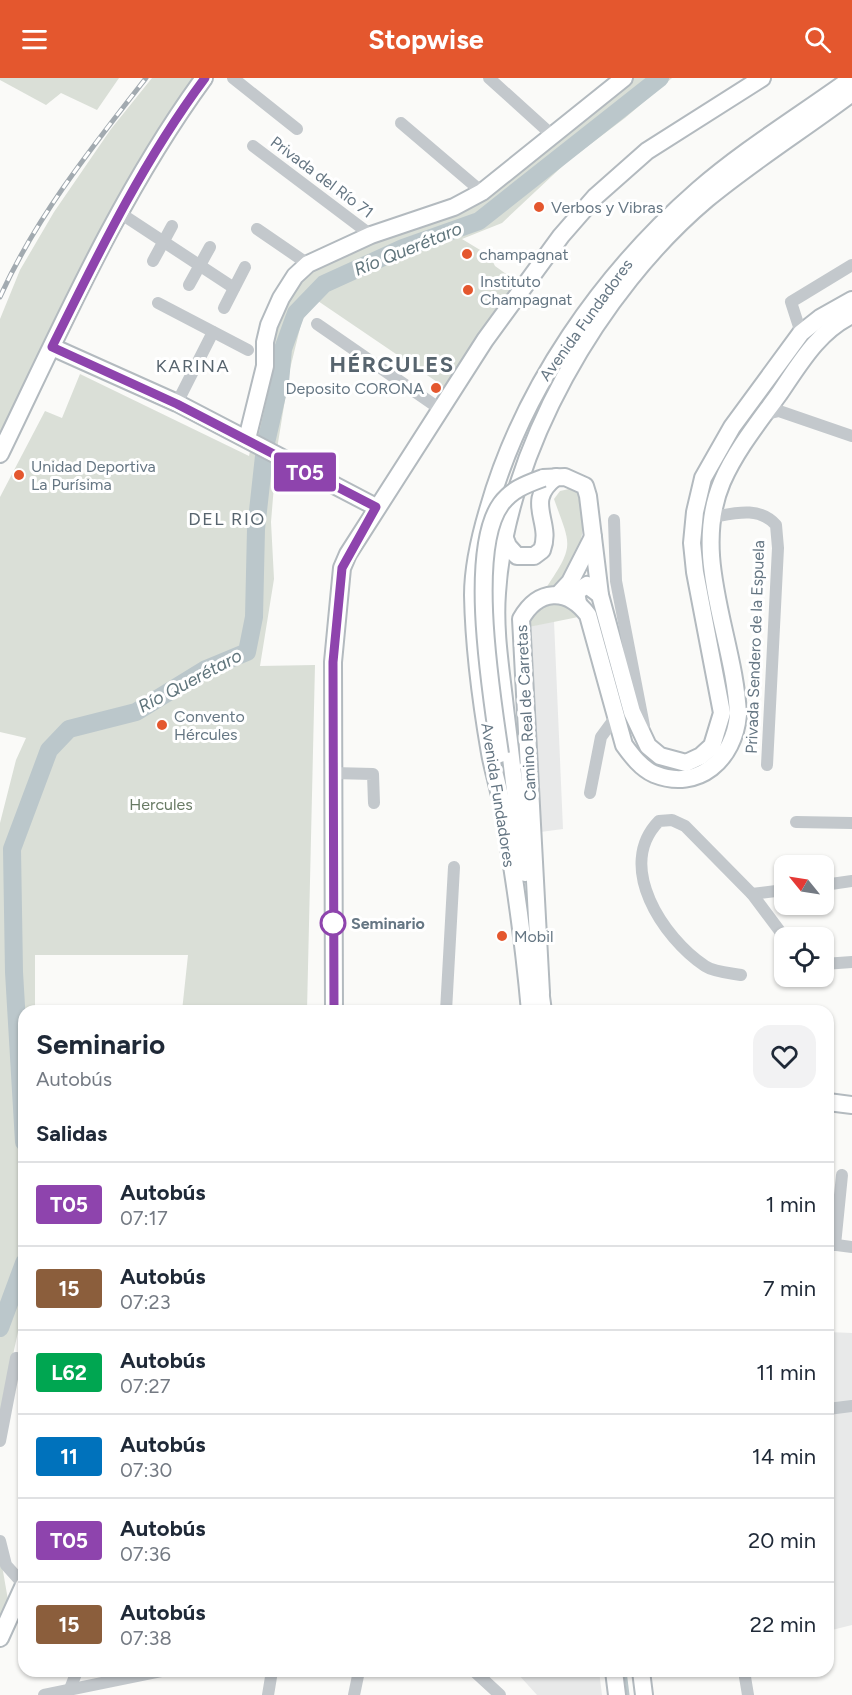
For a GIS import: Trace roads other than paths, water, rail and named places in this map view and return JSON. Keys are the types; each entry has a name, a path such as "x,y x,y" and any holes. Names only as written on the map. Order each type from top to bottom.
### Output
{"street":[{"path":"0,454 120,213 170,125 204,78"},
{"path":"233,78 297,129"},
{"path":"489,78 552,135"},
{"path":"250,441 265,366 269,325 281,298 295,276 308,264 371,235 454,207 482,192 624,78"},
{"path":"332,1005 333,662 342,568 376,507 530,276 595,197 647,151 762,78"},
{"name":"Avenida Fundadores","path":"529,1005 502,804 489,742 474,637 473,592 483,528 494,490 522,418 544,375 575,330 652,233 700,188 852,78"},
{"name":"Avenida Fundadores","path":"542,1005 497,638 497,594 504,536 520,483 550,404 571,366 633,277 680,223 707,200 852,93"},
{"path":"401,123 482,192"},
{"name":"Privada del Río 71","path":"253,146 371,235"},
{"path":"120,213 234,288"},
{"path":"153,261 172,226"},
{"path":"257,229 308,264"},
{"path":"189,285 210,247"},
{"path":"801,333 791,302 852,265"},
{"path":"224,308 245,267"},
{"path":"504,536 508,546 518,556 534,556 542,550 545,535 539,497 550,477 572,478 585,486 600,595 632,712 648,746 660,756 673,762 686,763 701,756 711,746 717,730 721,703 694,572 692,543 695,512 703,478 756,395 801,333 820,318 852,300"},
{"path":"158,303 248,350"},
{"path":"593,537 570,582 558,595 578,603 588,615 624,745 637,762 653,773 672,778 693,777 712,768 726,754 736,736 737,702 712,569 710,540 721,484 747,438 813,346 838,322 852,315"},
{"path":"317,324 440,409"},
{"path":"177,404 213,332"},
{"path":"52,347 177,404 376,507"},
{"path":"756,395 755,403 760,408 779,411 852,436"},
{"path":"739,423 768,409"},
{"path":"739,423 750,424 747,438"},
{"name":"Camino Real de Carretas","path":"502,804 500,754 483,615 489,540 501,505 513,491 550,477"},
{"name":"Privada Sendero de la Espuela","path":"713,517 752,512 765,515 776,525 777,548 767,765"},
{"path":"614,520 615,581 648,746"},
{"path":"578,603 576,592 587,585 600,595"},
{"name":"Camino Real de Carretas","path":"541,993 519,628 526,610 542,596 558,595"},
{"path":"590,793 601,737 615,718"},
{"path":"333,773 373,774 374,803"},
{"path":"741,975 708,968 673,941 650,905 643,876 642,851 648,832 659,821 672,820 685,826 752,894 778,927"},
{"path":"796,822 852,823"},
{"path":"446,1005 454,867"},
{"path":"834,884 852,881"},
{"path":"752,894 774,891"},
{"path":"834,963 852,962"},
{"path":"834,1103 852,1105"},
{"path":"834,1230 842,1175"},
{"path":"834,1244 852,1247"},
{"path":"0,1442 15,1358"},
{"path":"834,1408 852,1406"},
{"path":"0,1541 6,1565 18,1578"},
{"path":"0,1638 18,1598"},
{"path":"70,1689 75,1677"},
{"path":"44,1695 131,1677"},
{"path":"268,1695 271,1677"},
{"path":"354,1695 357,1677"},
{"path":"480,1677 500,1695"},
{"path":"615,1677 617,1695"},
{"path":"642,1677 644,1695"},
{"path":"745,1677 748,1695"}],"waterway":[{"name":"Río Querétaro","path":"18,1040 14,972 12,849 49,750 69,729 136,712 206,669 247,652 254,617 256,529 265,447 280,382 283,349 296,313 324,284 403,248 479,221 660,78"},
{"path":"0,1328 18,1279"},
{"path":"626,1677 628,1695"}],"railway":[{"path":"0,297 30,239 66,183 146,78"}],"place":[{"name":"Verbos y Vibras","path":"539,207"},
{"name":"champagnat","path":"467,254"},
{"name":"Instituto Champagnat","path":"468,290"},
{"name":"Deposito CORONA","path":"436,388"},
{"name":"Unidad Deportiva La Purísima","path":"19,475"},
{"name":"Convento Hércules","path":"162,725"},
{"name":"Seminario","path":"333,923"},
{"name":"Mobil","path":"502,936"}],"district":[{"name":"HÉRCULES","path":"392,364"},
{"name":"KARINA","path":"193,366"},
{"name":"DEL RIO","path":"227,519"}],"park label":[{"name":"Hercules","path":"161,804"}]}
